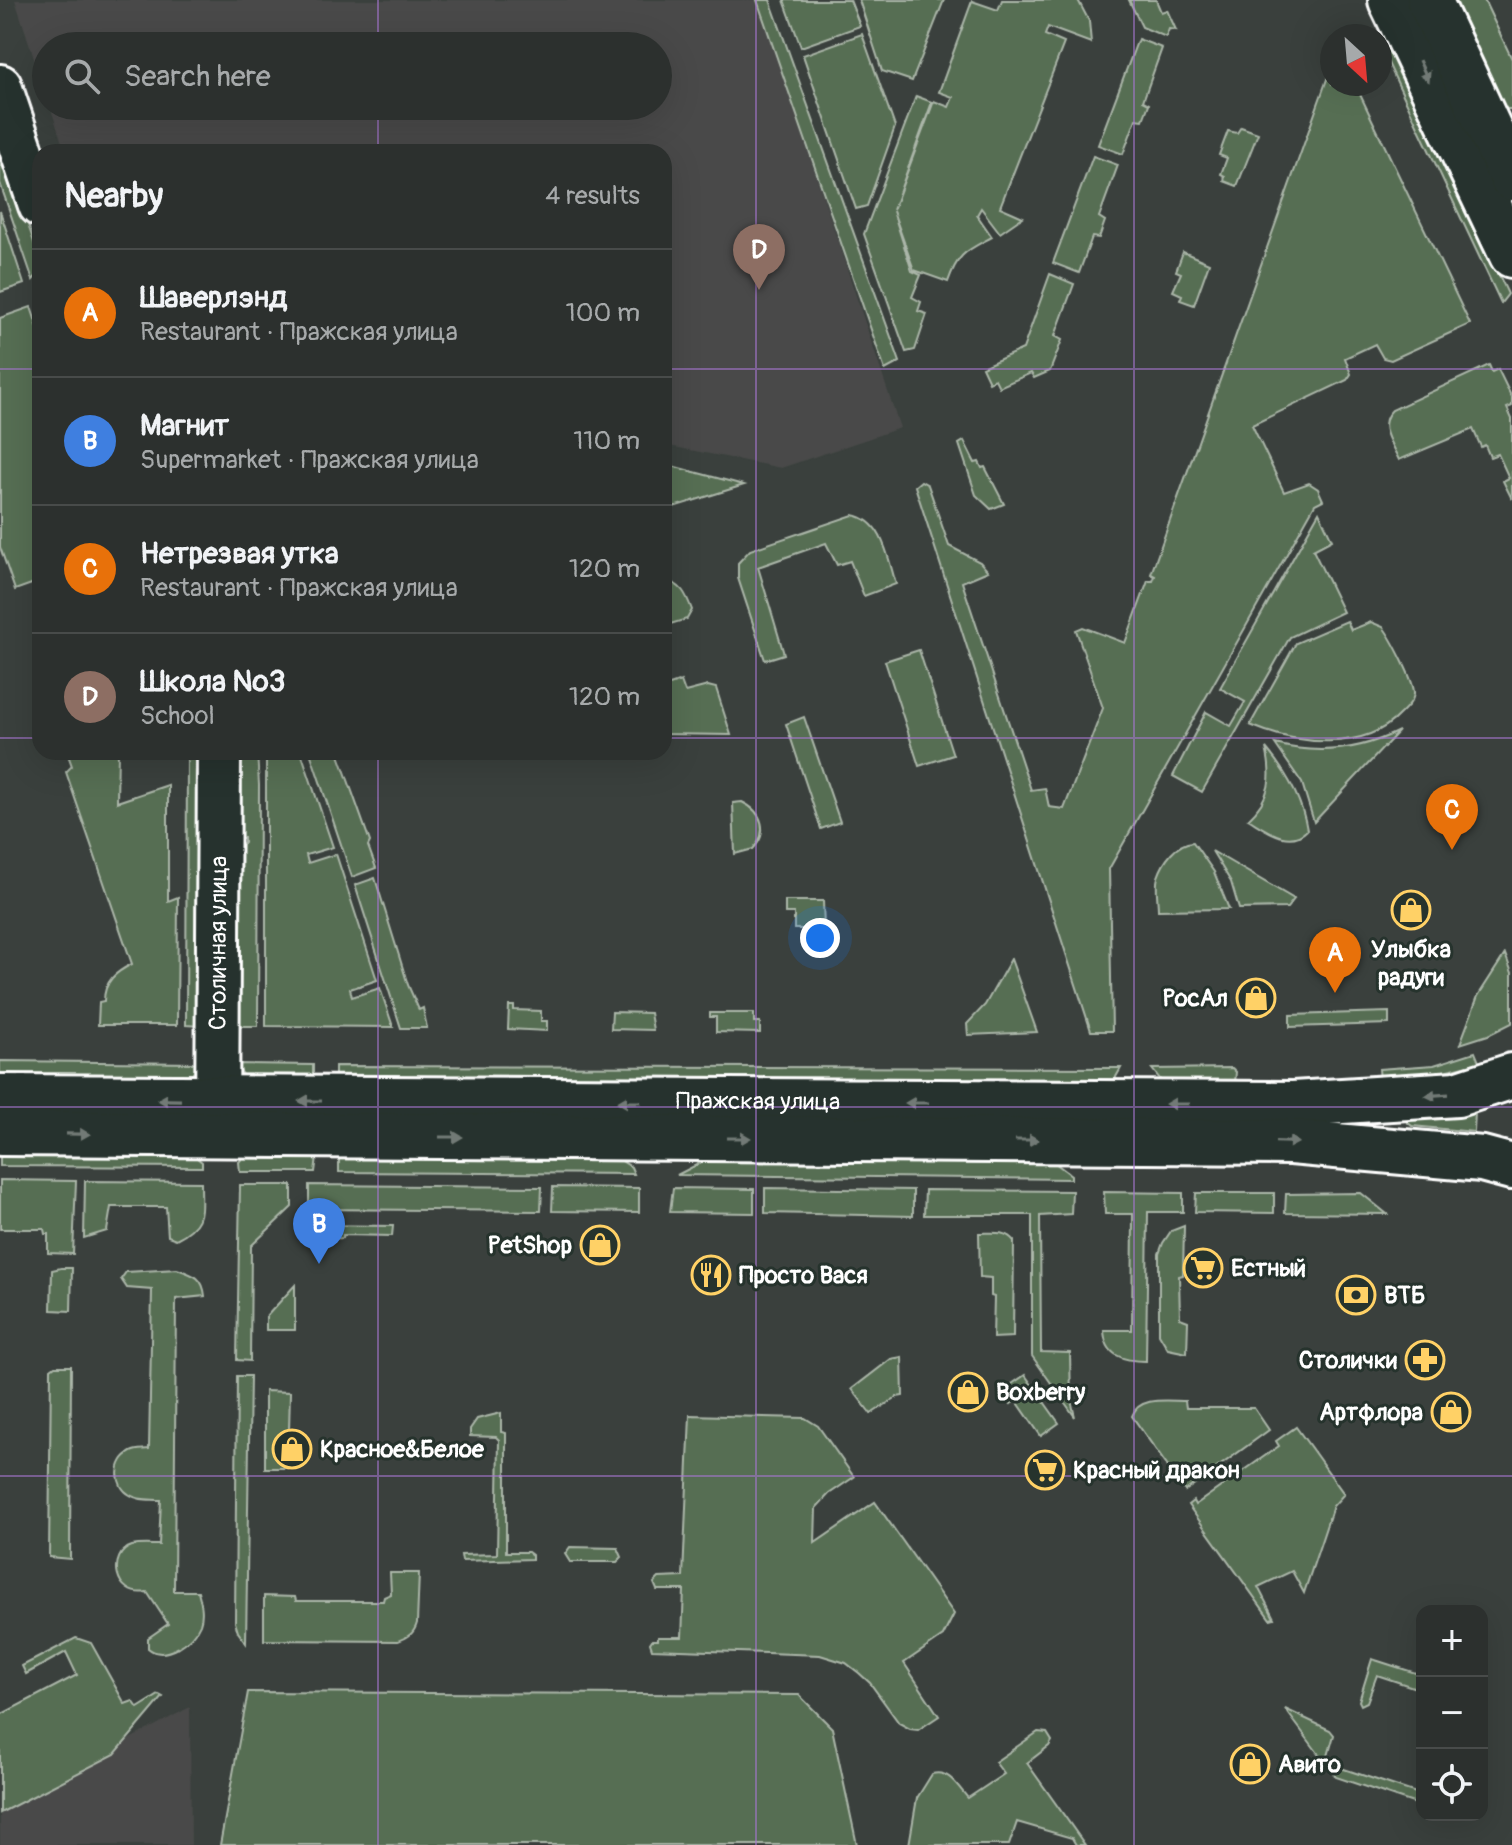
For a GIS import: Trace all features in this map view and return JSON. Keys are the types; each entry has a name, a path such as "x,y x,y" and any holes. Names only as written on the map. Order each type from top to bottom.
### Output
{"street":[{"path":"1391,0 1512,255"},
{"path":"1429,0 1512,178"},
{"path":"0,86 32,181"},
{"name":"Столичная улица","path":"217,1118 219,760"},
{"name":"Пражская улица","path":"0,1133 217,1118 1293,1104 1457,1094 1512,1076"},
{"name":"Пражская улица","path":"0,1097 217,1118 1291,1142 1482,1159 1512,1167"}],"shaded area":[{"path":"15,0 758,0 900,428 781,468 672,447 672,144 62,144 55,120 672,120 672,32 32,32 32,52"},
{"path":"190,1707 191,1845 0,1845 0,1808"}],"green space":[{"path":"757,0 770,0 900,362 885,370"},
{"path":"784,0 850,0 860,26 801,47"},
{"path":"859,0 944,0 912,81 882,71"},
{"path":"1002,0 1078,0 1089,21 1091,43 1048,27 1045,35 1064,43 1000,207 1023,217 1000,233 981,208 977,215 992,237 964,254 948,282 914,270 893,211 912,271 921,275 912,297 921,302 918,311 927,314 915,350 906,352 864,234 916,96 932,102 893,210 934,101 949,107 953,97 939,92 972,1 998,10"},
{"path":"1129,0 1156,0 1161,12 1167,10 1176,30 1169,29 1166,37 1142,27"},
{"path":"1452,0 1484,0 1512,59 1512,109 1503,109"},
{"path":"862,34 895,127 867,206 856,209 803,55"},
{"path":"1138,39 1162,48 1143,101 1149,104 1143,120 1136,119 1123,154 1098,145"},
{"path":"1392,49 1508,294 1501,303 1392,71"},
{"path":"1321,96 1361,96 1470,324 1391,360 1383,358 1375,344 1345,358 1351,374 1347,380 1252,425 1284,492 1309,483 1318,489 1323,500 1315,504 1109,869 1112,1031 1091,1031 915,486 921,481 928,485 949,546 980,562 988,571 962,582 1031,790 1045,788 1049,807 1064,809 1103,708 1076,630 1083,627 1125,643 1148,581 1153,581 1155,576 1151,574"},
{"path":"1241,127 1258,133 1237,186 1224,181 1225,176 1221,174 1227,158 1219,155 1228,131 1237,133"},
{"path":"0,143 32,237 32,277 0,183"},
{"path":"1093,156 1118,165 1099,217 1105,221 1099,238 1092,237 1079,273 1053,263"},
{"path":"0,211 24,284 0,292"},
{"path":"1183,252 1209,263 1194,305 1180,300 1182,295 1173,291 1181,273 1176,271"},
{"path":"1050,274 1074,284 1055,336 1062,340 1050,371 1034,378 1031,373 999,387 995,379 989,382 982,367 1023,349"},
{"path":"31,307 32,310 32,584 15,590 0,547 0,318"},
{"path":"1489,365 1492,372 1498,369 1512,398 1512,406 1507,408 1512,419 1512,499 1503,481 1509,478 1498,454 1490,457 1485,445 1481,447 1473,429 1399,460 1385,428 1387,416 1392,410"},
{"path":"964,441 975,463 979,462 982,468 985,467 1004,504 991,509 976,495 959,444"},
{"path":"672,466 744,485 672,508"},
{"path":"1319,512 1332,540 1313,550 1343,612 1290,637 1202,792 1173,776 1206,712 1231,726 1245,702 1220,688"},
{"path":"853,515 872,525 878,533 896,584 864,596 850,561 837,565 826,543 758,567 784,654 765,660 738,578 738,563 750,550"},
{"path":"672,583 688,599 692,610 687,619 672,624"},
{"path":"1347,621 1351,630 1371,622 1387,632 1411,680 1414,694 1407,707 1385,726 1349,740 1287,737 1250,725 1296,643"},
{"path":"919,650 953,755 919,766 885,661"},
{"path":"681,681 685,692 708,686 716,688 731,735 672,734 672,684"},
{"path":"804,717 840,822 821,829 786,724"},
{"path":"1399,731 1314,822 1302,783 1275,744 1307,749 1338,749 1369,743"},
{"path":"1266,748 1286,776 1301,807 1307,830 1293,838 1269,832 1248,819 1266,795 1269,768"},
{"path":"70,760 118,760 117,802 168,785 168,901 178,897 177,1025 98,1025 99,1002 104,1001 109,983 116,974 132,964 66,772 72,766"},
{"path":"187,760 199,760 200,1026 186,1025"},
{"path":"238,760 257,760 258,1026 236,1026 238,844 244,843 244,838 239,838"},
{"path":"266,760 304,760 333,847 306,855 308,863 336,854 377,980 350,989 352,997 380,988 393,1027 266,1026"},
{"path":"313,760 341,760 370,842 368,846 376,868 352,877"},
{"path":"742,802 755,811 762,829 753,849 735,854 733,803"},
{"path":"1193,842 1214,872 1229,909 1158,910 1157,881 1163,865 1181,846"},
{"path":"1212,851 1294,899 1287,908 1239,909 1231,882"},
{"path":"375,878 408,985 419,1010 423,1008 427,1028 401,1028 355,885"},
{"path":"785,901 823,901 824,929 794,929 794,913 785,913"},
{"path":"1505,954 1512,973 1512,1023 1460,1044 1478,996"},
{"path":"1011,959 1037,1032 968,1035 967,1024 985,1005"},
{"path":"509,1006 514,1006 514,1010 541,1011 541,1021 547,1021 547,1031 508,1029"},
{"path":"612,1012 650,1013 653,1030 611,1029"},
{"path":"1389,1012 1389,1024 1290,1027 1290,1015"},
{"path":"710,1013 754,1013 754,1022 760,1022 760,1033 716,1032 716,1017 710,1017"},
{"path":"1475,1052 1479,1062 1430,1074 1380,1080 1379,1069 1434,1065"},
{"path":"0,1061 199,1063 190,1078 0,1076"},
{"path":"236,1064 313,1065 313,1080 246,1079"},
{"path":"335,1066 1121,1068 1111,1086 335,1080"},
{"path":"1232,1068 1236,1072 1235,1083 1164,1084 1152,1069"},
{"path":"1475,1112 1474,1132 1412,1126 1407,1122 1411,1118"},
{"path":"0,1152 114,1154 115,1157 121,1154 193,1155 202,1162 202,1167 0,1166"},
{"path":"244,1156 317,1157 315,1172 240,1172 239,1162"},
{"path":"339,1157 620,1160 631,1167 634,1174 339,1172"},
{"path":"704,1161 1055,1163 1071,1175 1071,1179 677,1175"},
{"path":"0,1180 76,1181 73,1254 48,1253 48,1234 44,1229 0,1229"},
{"path":"85,1181 201,1182 200,1216 193,1228 176,1239 168,1236 166,1207 111,1207 107,1231 84,1238"},
{"path":"240,1185 292,1185 292,1207 251,1246 250,1361 237,1360"},
{"path":"309,1185 542,1187 541,1211 309,1209"},
{"path":"553,1187 639,1188 639,1212 552,1211"},
{"path":"673,1188 754,1189 754,1213 670,1212"},
{"path":"765,1188 913,1190 913,1216 765,1213"},
{"path":"925,1190 1072,1191 1071,1214 1040,1216 1041,1352 1070,1353 1071,1400 1075,1417 1032,1356 1032,1215 924,1215"},
{"path":"1104,1192 1183,1193 1183,1212 1148,1212 1146,1361 1117,1355 1105,1339 1104,1330 1132,1330 1133,1214 1105,1214"},
{"path":"1196,1193 1274,1193 1274,1213 1195,1212"},
{"path":"1361,1193 1387,1214 1285,1213 1286,1194"},
{"path":"311,1225 393,1226 392,1236 343,1235 343,1238 326,1239"},
{"path":"1184,1226 1183,1275 1179,1276 1180,1318 1188,1321 1187,1353 1168,1349 1159,1334 1159,1254 1171,1231"},
{"path":"979,1233 1002,1234 1014,1241 1013,1337 993,1338 994,1297 991,1296 991,1278 980,1277"},
{"path":"72,1268 71,1311 51,1310 52,1270"},
{"path":"177,1269 197,1278 205,1296 176,1299 174,1591 198,1591 202,1616 196,1631 185,1643 162,1653 148,1648 148,1638 168,1624 147,1592 136,1592 121,1582 117,1566 119,1557 132,1546 159,1545 161,1500 134,1497 125,1491 119,1480 119,1467 125,1456 133,1451 149,1449 152,1290 127,1288 121,1279 126,1272"},
{"path":"295,1285 295,1330 266,1330 266,1317"},
{"path":"902,1357 903,1396 871,1414 852,1389 891,1359"},
{"path":"71,1366 70,1559 49,1557 51,1369"},
{"path":"1025,1375 1059,1423 1041,1436 1016,1400 1011,1404 1002,1391"},
{"path":"237,1376 250,1376 246,1643 235,1622"},
{"path":"265,1391 290,1392 288,1468 265,1468"},
{"path":"1185,1401 1186,1408 1254,1408 1269,1430 1185,1491 1132,1416 1147,1402"},
{"path":"501,1413 501,1432 506,1433 506,1552 528,1552 532,1559 462,1561 461,1555 497,1554 499,1440 496,1437 470,1436 470,1429 477,1419"},
{"path":"690,1415 805,1418 818,1426 854,1477 829,1494 816,1508 815,1543 875,1502 954,1614 943,1636 904,1663 939,1716 918,1730 910,1729 899,1723 859,1673 846,1663 820,1655 652,1649 650,1643 658,1637 682,1637 684,1590 657,1590 654,1583 659,1578 683,1577"},
{"path":"1296,1427 1344,1494 1333,1506 1304,1593 1292,1571 1258,1587 1274,1618 1270,1619 1188,1505 1193,1501 1195,1505 1279,1446 1276,1441"},
{"path":"570,1547 618,1548 622,1557 617,1562 570,1562 565,1554"},
{"path":"390,1573 419,1573 417,1623 405,1638 398,1641 264,1640 264,1596 295,1597 296,1601 383,1601 391,1594"},
{"path":"76,1638 91,1643 125,1704 133,1701 138,1708 159,1695 163,1697 115,1754 0,1813 0,1715 77,1675 66,1652 26,1674 22,1666"},
{"path":"1372,1659 1416,1673 1416,1688 1377,1675 1367,1702 1361,1705 1359,1701"},
{"path":"248,1692 799,1695 832,1728 857,1845 220,1845"},
{"path":"1285,1709 1330,1730 1334,1735 1326,1763 1416,1793 1416,1804 1336,1777"},
{"path":"1038,1732 1047,1733 1052,1741 1027,1763 1085,1845 1076,1845 1072,1838 1017,1822 1009,1845 909,1845 917,1798 932,1774 948,1776 968,1798 1004,1774 995,1762"}],"place":[{"name":"Школа №3","path":"759,290"},
{"name":"Нетрезвая утка","path":"1452,850"},
{"name":"Улыбка радуги","path":"1411,910"},
{"name":"Шаверлэнд","path":"1335,993"},
{"name":"РосАл","path":"1256,998"},
{"name":"PetShop","path":"600,1245"},
{"name":"Магнит","path":"319,1264"},
{"name":"Естный","path":"1203,1268"},
{"name":"Просто Вася","path":"711,1275"},
{"name":"ВТБ","path":"1356,1295"},
{"name":"Столички","path":"1425,1360"},
{"name":"Boxberry","path":"968,1392"},
{"name":"Артфлора","path":"1451,1412"},
{"name":"Красное&Белое","path":"292,1449"},
{"name":"Красный дракон","path":"1045,1470"},
{"name":"Авито","path":"1250,1764"}]}
